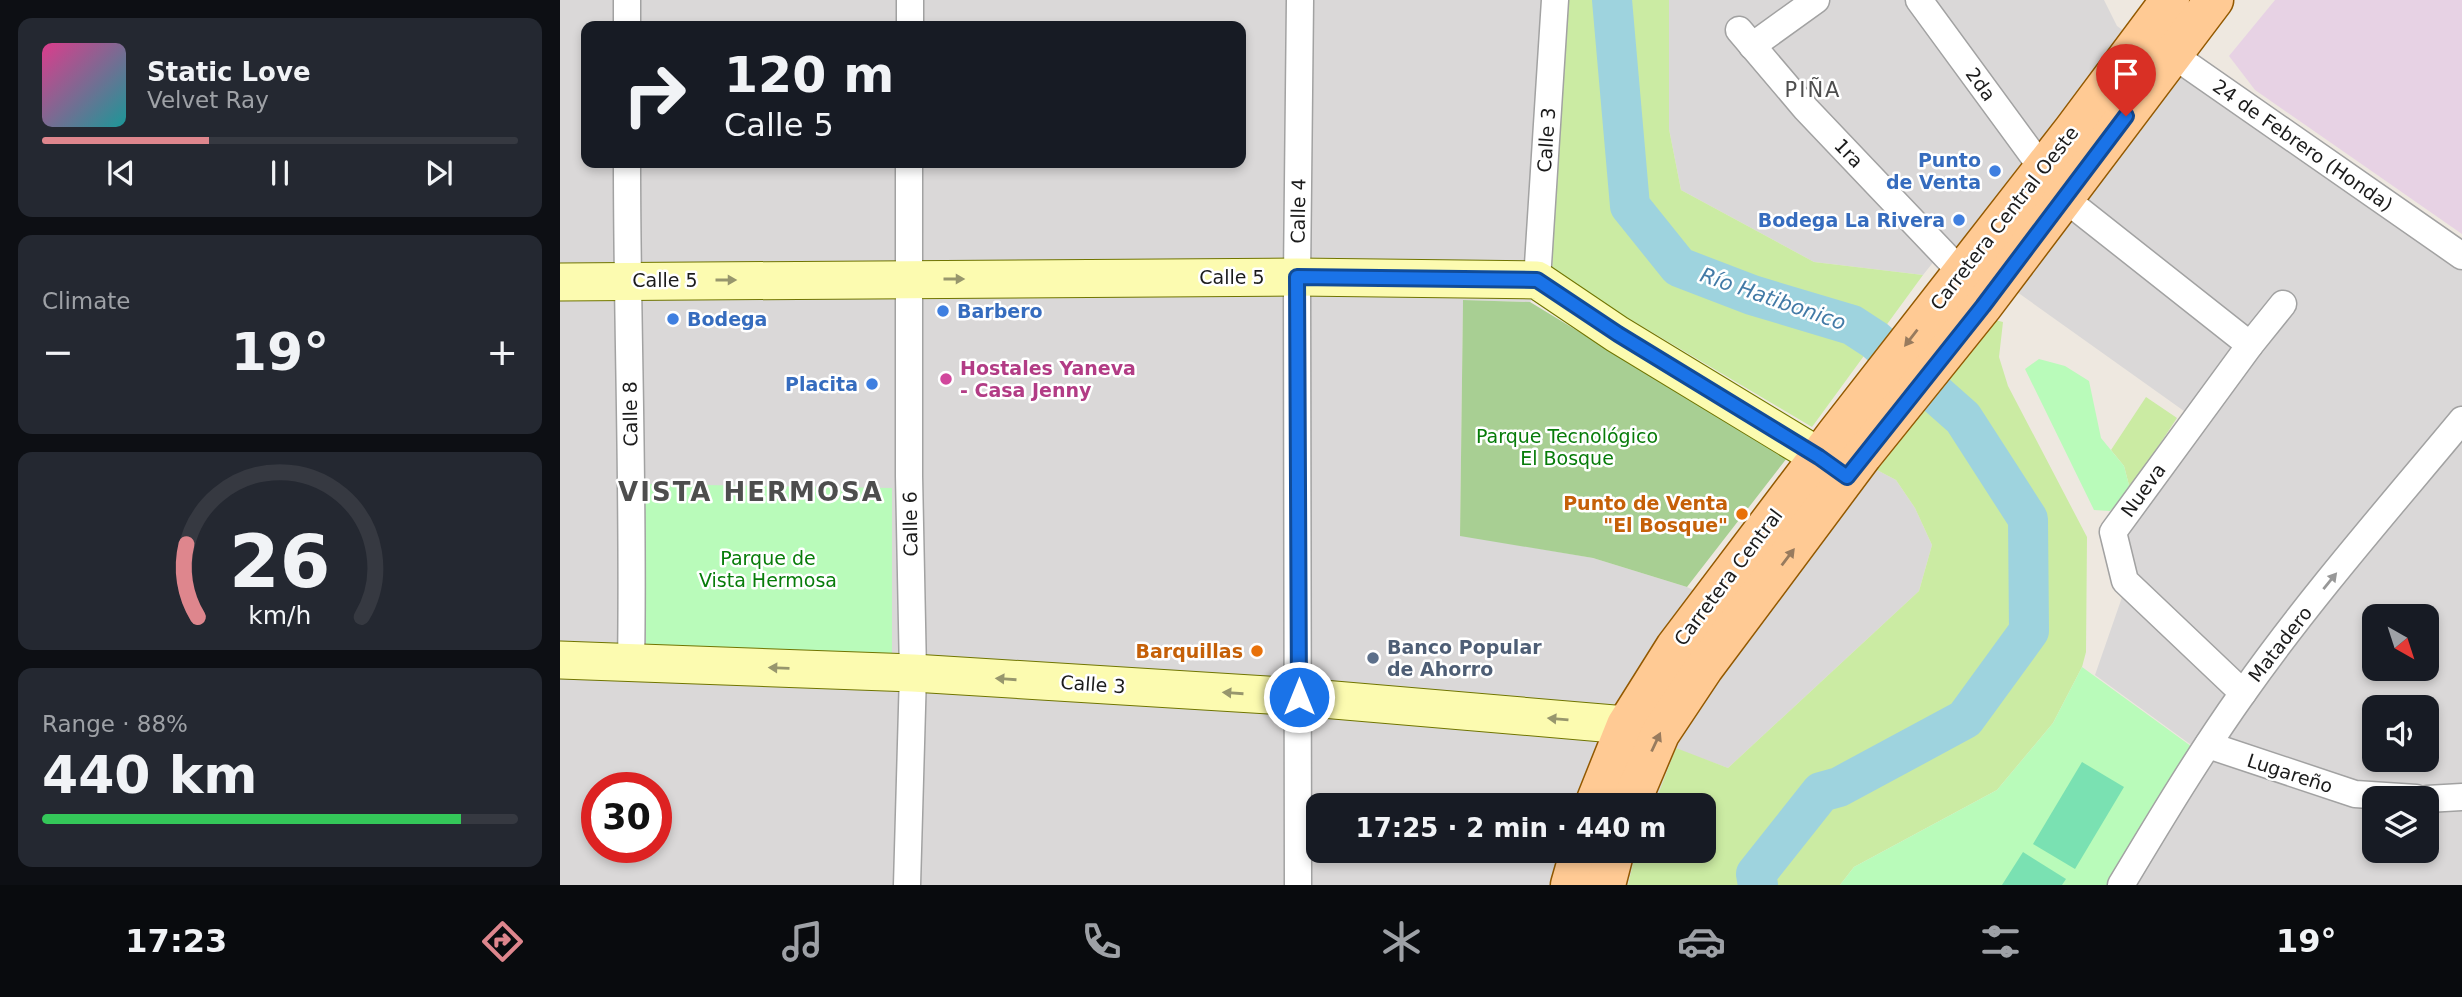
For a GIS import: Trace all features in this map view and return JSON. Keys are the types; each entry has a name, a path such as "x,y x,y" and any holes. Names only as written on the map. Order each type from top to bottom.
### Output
{"main road":[{"name":"Carretera Central Oeste","path":"2159,44 2169,0"},
{"name":"Carretera Central Oeste","path":"1634,793 1660,734 1841,456 1966,287 2054,183 2159,44 2214,0"},
{"name":"Calle 5","path":"560,282 1297,277 1537,280"},
{"path":"1537,280 1618,334 1841,456"},
{"name":"Carretera Central","path":"1626,725 1675,646 1841,456"},
{"name":"Calle 3","path":"560,660 631,665 912,673 1299,697 1626,725"},
{"path":"1599,793 1626,725"},
{"path":"1570,885 1576,863"},
{"path":"1606,885 1612,863"}],"street":[{"path":"627,0 627,21"},
{"path":"910,0 910,21"},
{"name":"Calle 4","path":"1298,885 1297,277 1300,0"},
{"name":"Calle 3","path":"1537,280 1555,0"},
{"name":"1ra","path":"1816,0 1745,38 1966,287"},
{"name":"2da","path":"1919,0 2054,183"},
{"name":"24 de Febrero (Honda)","path":"2159,44 2462,256"},
{"name":"Calle 8","path":"627,168 627,280 634,541 631,665"},
{"name":"Calle 6","path":"908,885 912,673 909,168"},
{"path":"2054,183 2250,345"},
{"name":"Nueva","path":"2243,693 2125,580 2113,532 2283,304"},
{"name":"Matadero","path":"2121,885 2180,786 2243,693 2350,556 2462,420"},
{"name":"Lugareño","path":"2208,745 2362,794"},
{"path":"2439,798 2462,797"}],"shaded area":[{"path":"560,0 1559,0 1552,273 1530,302 1463,300 1460,535 1593,558 1687,587 1760,622 1877,470 1896,480 1915,508 1932,545 1919,591 1728,768 1676,749 1659,793 1306,793 1306,863 1633,863 1628,885 560,885"},
{"path":"1669,0 2104,0 2117,26 2196,82 2462,256 2462,885 2127,885 2205,755 2095,675 2128,580 2113,528 2191,416 1947,245 1923,275 1814,262 1681,190 1669,129"},
{"path":"2275,0 2462,0 2462,234 2255,90 2229,56"}],"green space":[{"path":"1559,0 1669,0 1669,129 1681,190 1814,262 1923,275 1812,427 1552,273"},
{"name":"Parque Tecnológico El Bosque","path":"1463,300 1530,302 1787,458 1687,587 1593,558 1460,536"},
{"path":"1995,320 2003,322 1999,357 2008,386 2087,537 2086,652 2082,667 2053,723 1997,790 1854,867 1840,885 1628,885 1633,863 1716,863 1716,793 1659,793 1676,748 1728,768 1919,591 1932,545 1915,508 1896,480 1877,470"},
{"path":"2039,359 2065,366 2089,381 2101,438 2124,466 2130,489 2110,511 2094,510 2025,369"},
{"path":"2146,397 2177,418 2130,489 2124,466 2111,450"},
{"name":"Parque de Vista Hermosa","path":"645,484 892,488 892,657 646,649"},
{"path":"2082,667 2195,749 2111,885 1840,885 1854,867 1997,790 2053,723"},
{"path":"2082,762 2124,787 2075,869 2033,844"},
{"path":"2023,852 2066,879 2062,885 2002,885"}],"waterway":[{"name":"Río Hatibonico","path":"1612,0 1630,206 1679,267 1752,295 1852,325 1875,340 1963,418 2028,519 2029,631 1965,719 1839,787 1821,792 1756,874 1758,885"}],"place":[{"name":"Punto de Venta","path":"1995,171"},
{"name":"Bodega La Rivera","path":"1959,220"},
{"name":"Barbero","path":"943,311"},
{"name":"Bodega","path":"673,319"},
{"name":"Hostales Yaneva - Casa Jenny","path":"946,379"},
{"name":"Placita","path":"872,384"},
{"name":"Punto de Venta \"El Bosque\"","path":"1742,514"},
{"name":"Barquillas","path":"1257,651"},
{"name":"Banco Popular de Ahorro","path":"1373,658"}],"district":[{"name":"PIÑA","path":"1813,90"},
{"name":"VISTA HERMOSA","path":"751,492"}],"route":[{"path":"1299,697 1297,277 1537,280 1618,334 1819,457 1847,477 1983,306 2126,116"}]}
